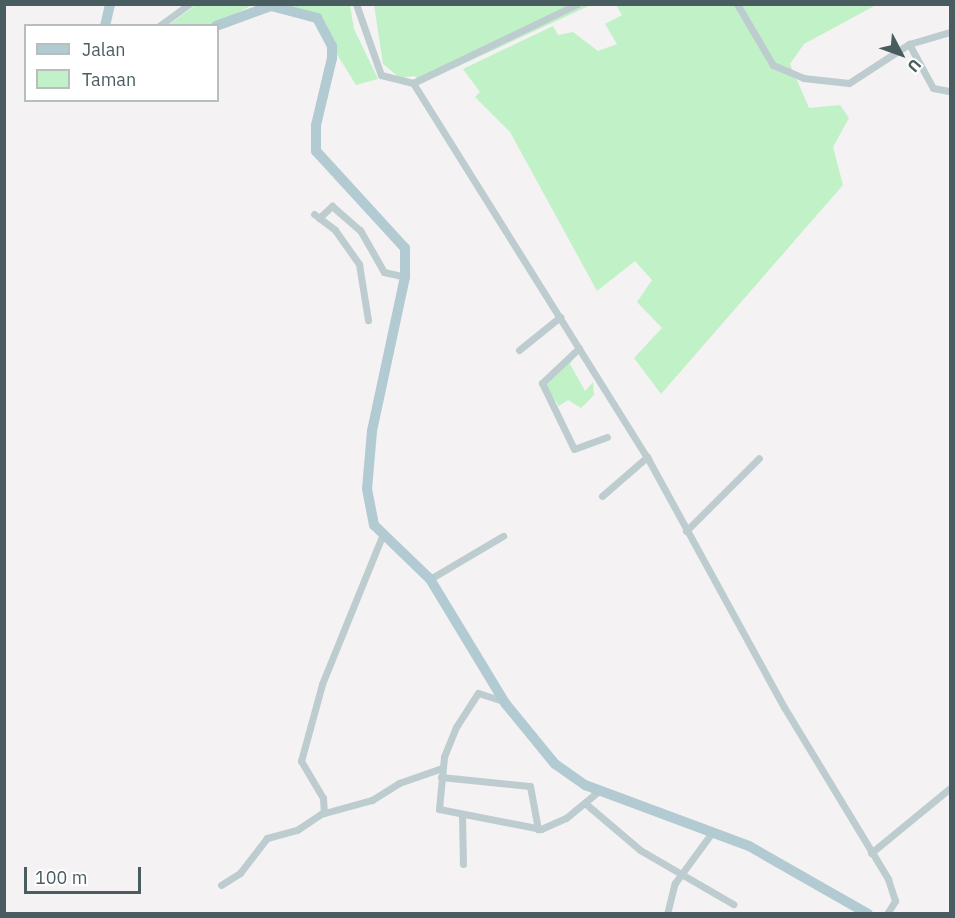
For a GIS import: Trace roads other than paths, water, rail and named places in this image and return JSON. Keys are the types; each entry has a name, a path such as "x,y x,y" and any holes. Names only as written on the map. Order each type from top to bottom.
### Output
{"main road":[{"path":"105,24 110,4"},
{"path":"219,25 282,5 312,14 323,26 332,58 316,125 316,151 400,237 407,259 405,277 385,354 370,452 368,511 382,536 430,579 506,703 555,764 600,790 713,831 868,914"}],"street":[{"path":"162,24 189,4"},
{"path":"356,4 381,75 413,84 576,4"},
{"path":"737,4 773,66 796,76 849,83 909,44 951,32"},
{"path":"909,44 933,88 949,91"},
{"path":"413,84 647,457 686,531 895,896 887,914"},
{"path":"368,320 359,264 335,230 317,216 332,206 360,230 384,272 405,277"},
{"path":"519,350 560,317"},
{"path":"579,348 542,383 574,449 607,438"},
{"path":"602,495 647,457"},
{"path":"686,531 759,458"},
{"path":"324,813 323,798 301,761 322,684 382,536"},
{"path":"430,579 503,536"},
{"path":"506,703 484,691 476,694 452,733 442,768 437,806 462,814 538,830 586,804 600,790"},
{"path":"221,885 240,873 267,837 297,830 324,813 372,800 399,783 442,768"},
{"path":"441,777 530,786 538,830"},
{"path":"871,853 951,788"},
{"path":"586,804 640,850 733,904"},
{"path":"462,814 463,864"},
{"path":"667,914 681,873 713,831"}]}
